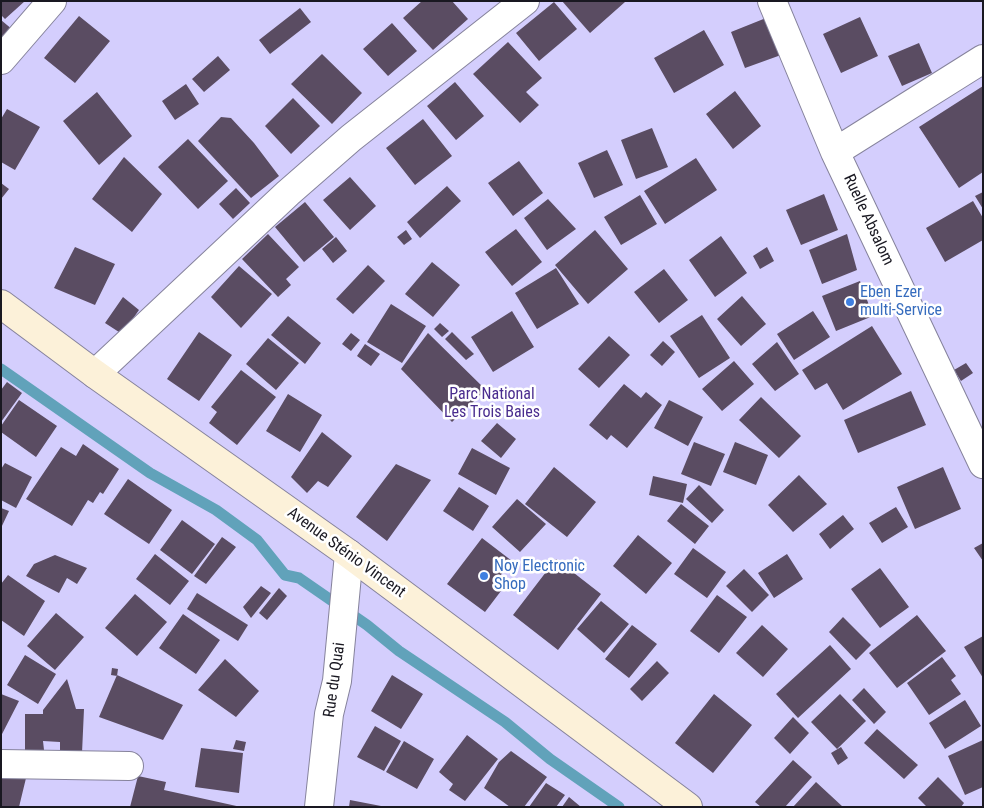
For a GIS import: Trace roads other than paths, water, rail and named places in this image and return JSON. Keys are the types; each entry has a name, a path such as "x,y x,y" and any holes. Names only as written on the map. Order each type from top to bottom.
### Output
{"main road":[{"name":"Avenue Sténio Vincent","path":"1,304 95,374 349,554 688,807"}],"street":[{"path":"1,60 52,1"},
{"path":"95,374 288,193 351,138 525,1"},
{"name":"Ruelle Absalom","path":"772,1 835,152 983,464"},
{"path":"835,152 983,60"},
{"name":"Rue du Quai","path":"319,807 330,714 337,681 349,554"},
{"path":"1,764 129,766"}],"waterway":[{"path":"1,369 150,473 216,510 257,540 285,575 299,578 367,625 399,651 505,722 550,759 619,807"}],"place":[{"name":"Eben Ezer multi-Service","path":"850,302"},
{"name":"Noy Electronic Shop","path":"484,576"}],"park label":[{"name":"Parc National Les Trois Baies","path":"492,404"}]}
